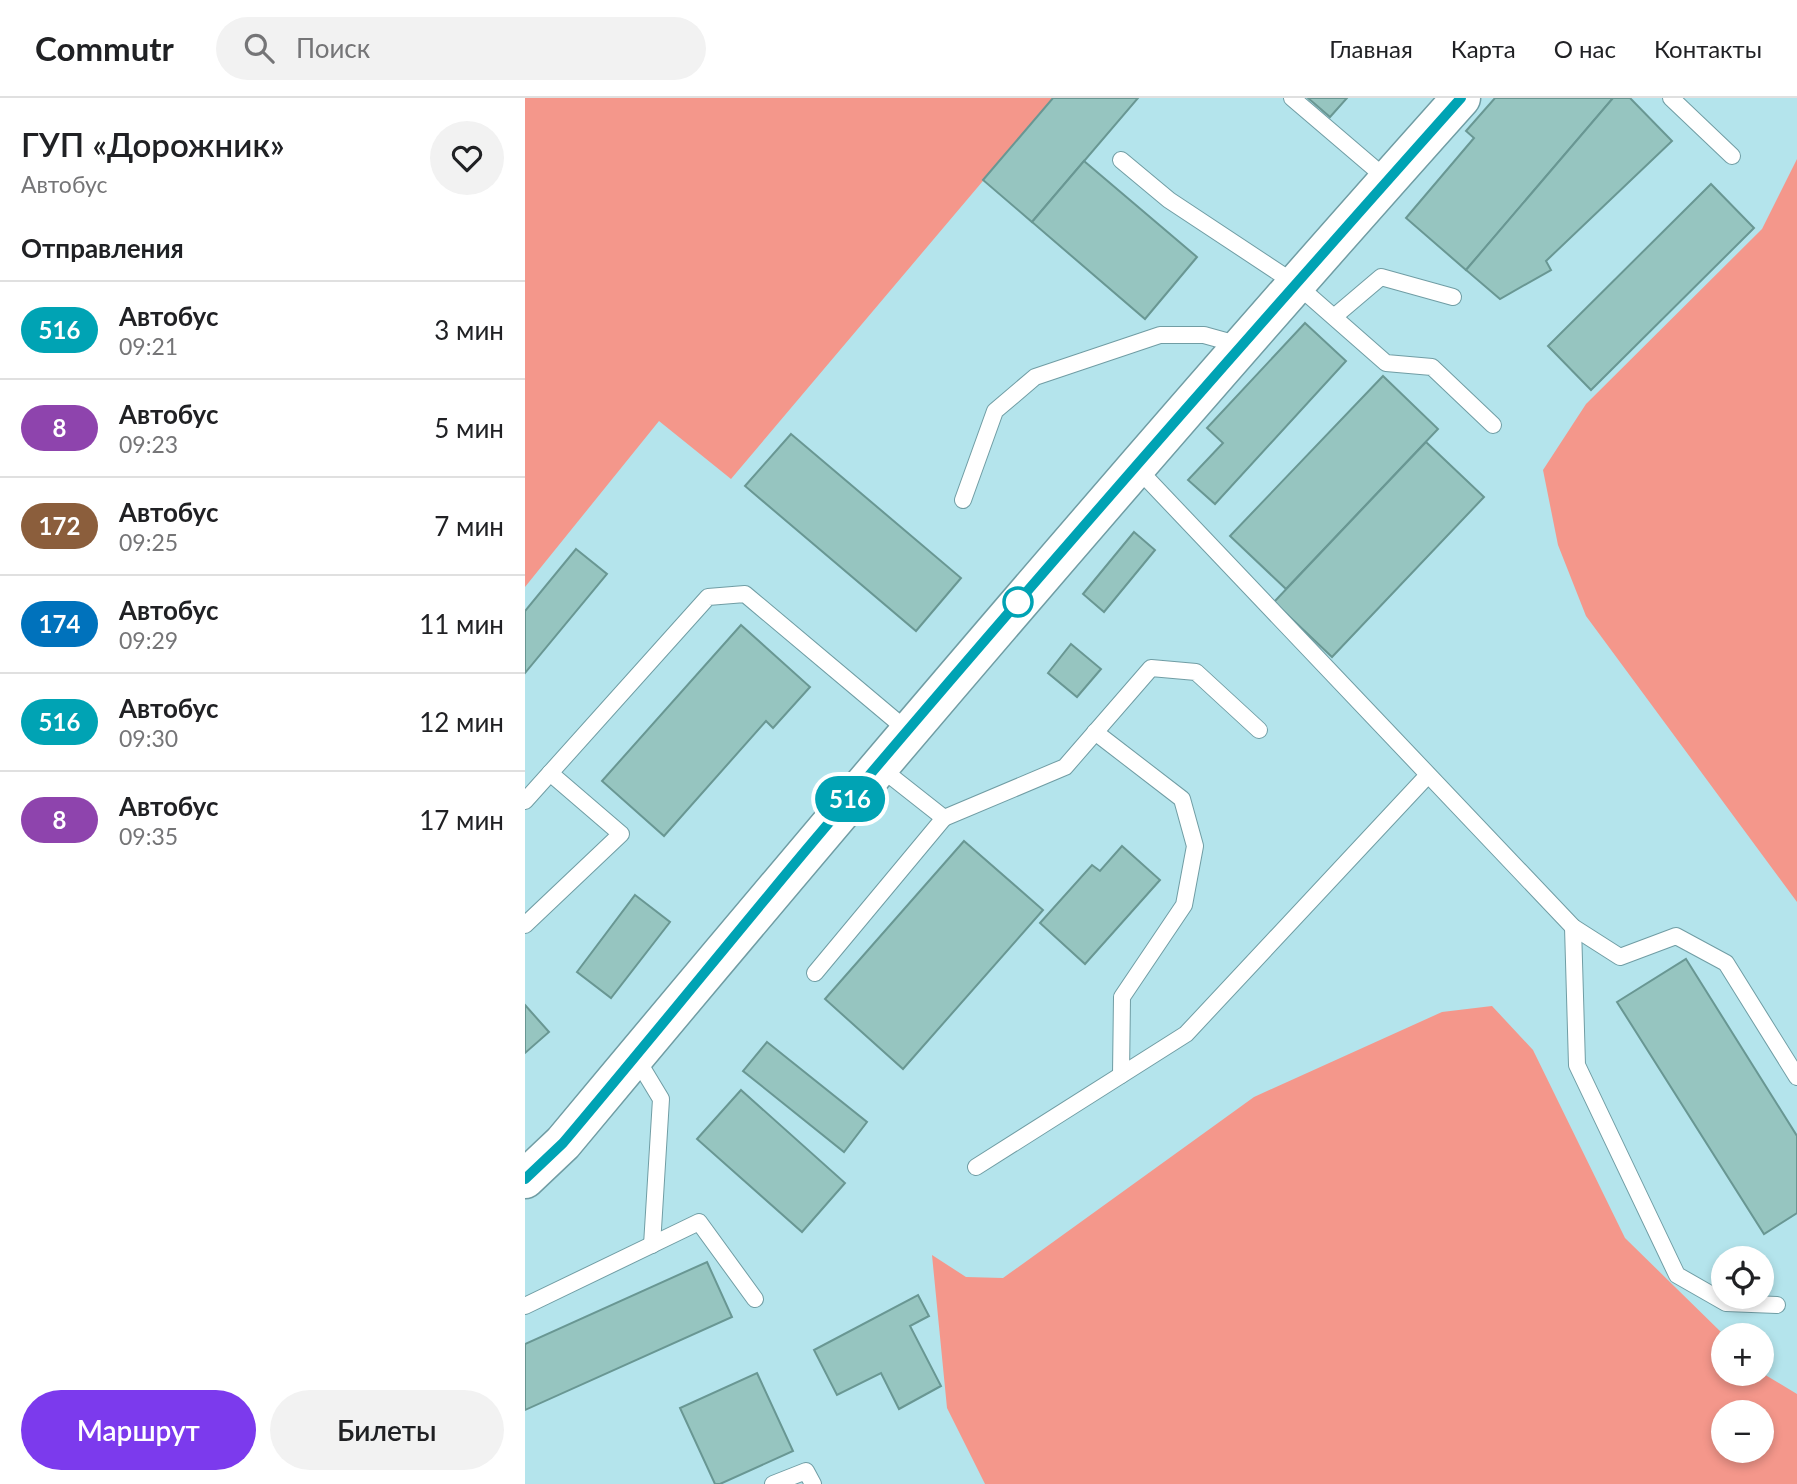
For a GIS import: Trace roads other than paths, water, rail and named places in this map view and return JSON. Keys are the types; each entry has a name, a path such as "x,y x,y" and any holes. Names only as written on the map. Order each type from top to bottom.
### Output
{"highway":[{"path":"525,1179 563,1143 908,731 1457,100"}],"lane":[{"path":"1292,98 1388,180"},
{"path":"1671,98 1732,156"},
{"path":"1121,160 1170,201 1296,284 1386,363 1431,367 1493,425"},
{"path":"1335,316 1381,277 1453,297"},
{"path":"963,500 995,411 1035,377 1160,335 1204,335 1243,345"},
{"path":"1136,467 1573,927 1619,957 1676,936 1726,963 1797,1077"},
{"path":"525,801 708,597 745,594 908,731"},
{"path":"815,973 944,818 1065,767 1151,668 1196,672 1259,730"},
{"path":"1095,732 1182,799 1195,846 1184,905 1122,997 1121,1075"},
{"path":"878,766 944,818"},
{"path":"525,925 621,834 550,773"},
{"path":"976,1167 1186,1034 1428,775"},
{"path":"1573,927 1577,1065 1677,1275 1726,1303 1777,1305"},
{"path":"635,1056 661,1099 652,1245"},
{"path":"525,1306 699,1222 755,1299"},
{"path":"773,1484 806,1472 813,1484"}]}
